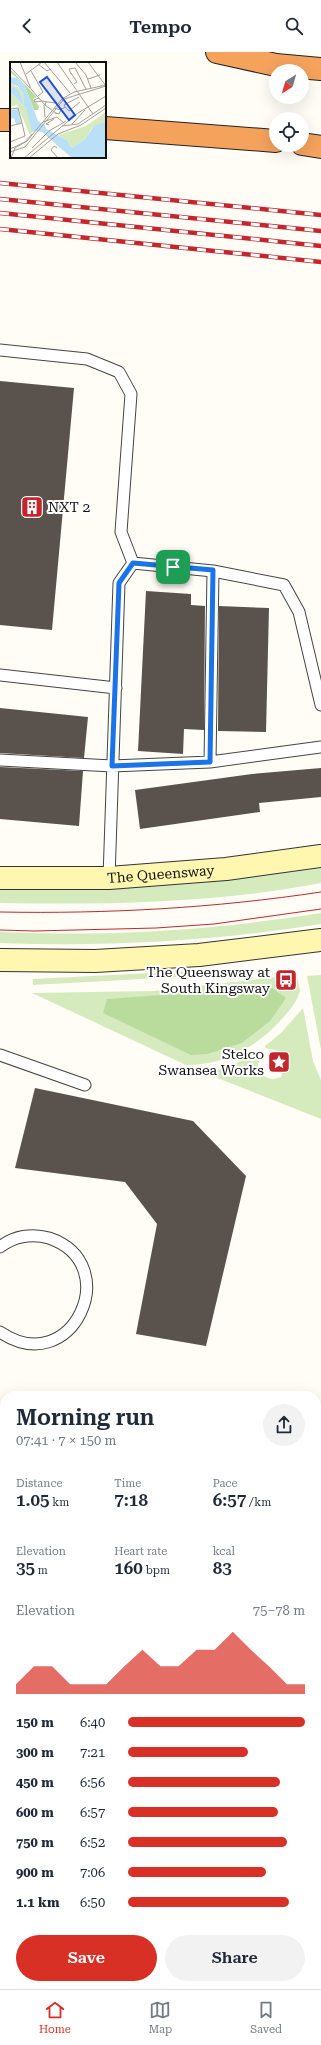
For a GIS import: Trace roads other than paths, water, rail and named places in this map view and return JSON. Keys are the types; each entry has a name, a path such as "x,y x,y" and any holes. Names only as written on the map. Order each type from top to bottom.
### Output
{"highway":[{"path":"217,52 276,65 321,69"},
{"path":"106,128 269,141"},
{"path":"309,145 321,147"}],"main road":[{"name":"The Queensway","path":"0,878 109,878 226,869 321,856"},
{"path":"0,960 95,961 199,955 321,940"}],"lane":[{"path":"0,350 87,358 119,372 131,394 121,532 133,563"},
{"path":"133,563 213,570 284,585 299,612 321,705"},
{"path":"109,878 119,583 133,563"},
{"path":"210,762 213,570"},
{"path":"0,675 116,688"},
{"path":"0,760 112,766 210,762 321,747"},
{"path":"0,1055 85,1085"},
{"path":"0,1247 7,1242 24,1236 41,1236 58,1242 72,1252 82,1267 87,1283 86,1301 80,1317 68,1330 57,1338 44,1343 27,1343 10,1339 0,1332"}],"tram line":[{"path":"0,912 81,912 161,909 281,898 321,892"},
{"path":"0,930 34,931 156,928 214,924 321,909"}],"railway":[{"path":"0,183 321,215"},
{"path":"0,199 321,231"},
{"path":"0,213 321,246"},
{"path":"0,229 321,262"}],"place":[{"name":"NXT 2","path":"32,507"},
{"name":"The Queensway at South Kingsway","path":"286,980"},
{"name":"Stelco Swansea Works","path":"279,1062"}]}
